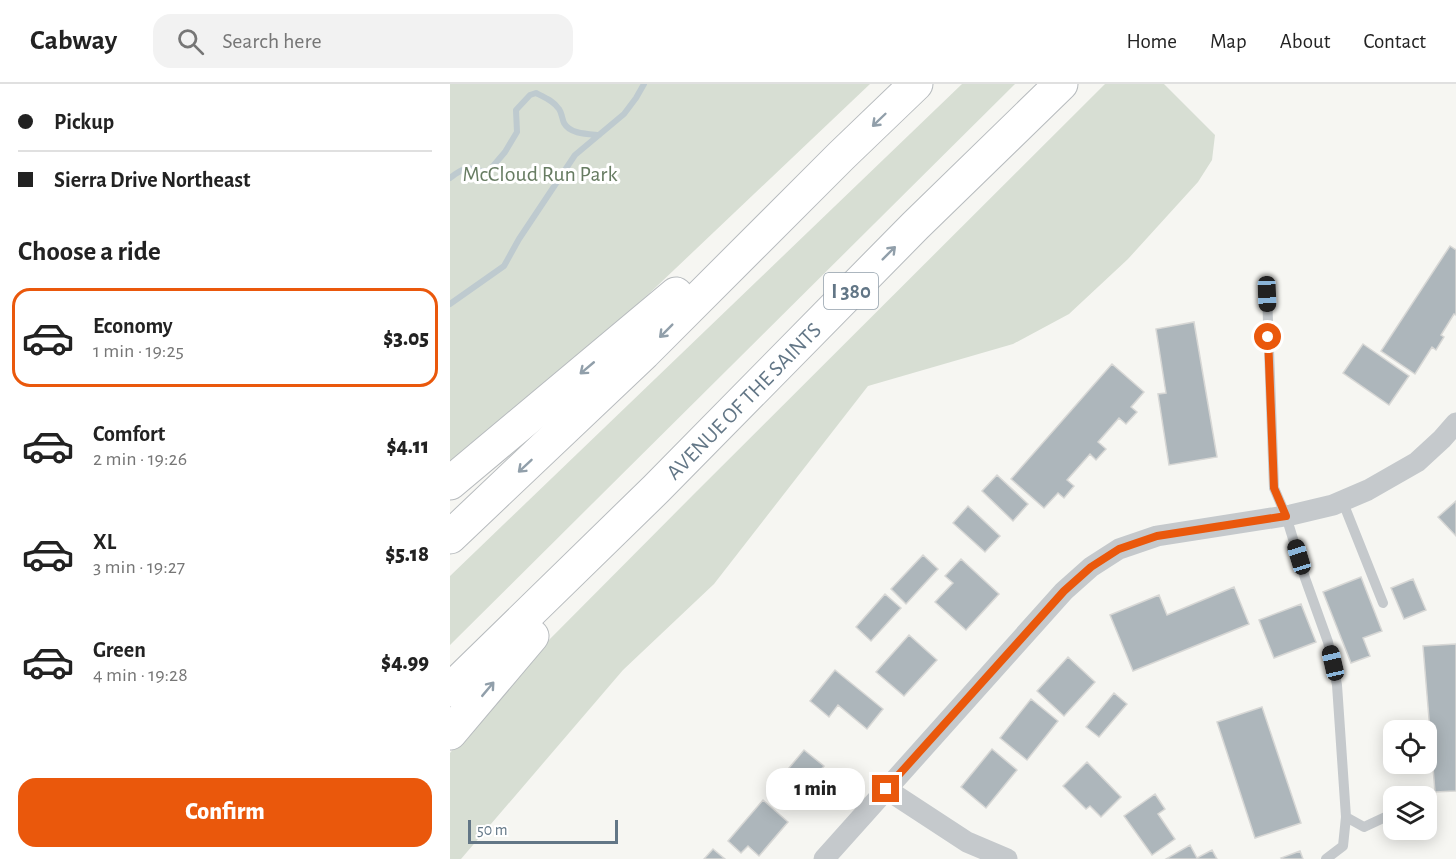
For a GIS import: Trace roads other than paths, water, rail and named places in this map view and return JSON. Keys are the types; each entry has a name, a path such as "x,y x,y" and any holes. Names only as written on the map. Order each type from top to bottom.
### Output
{"highway":[{"path":"450,537 644,353 916,84"},
{"name":"AVENUE OF THE SAINTS","path":"450,690 656,489 915,226 1061,84"},
{"path":"450,483 841,156"},
{"path":"450,733 656,489"}],"street":[{"path":"824,859 1064,591 1091,567 1119,549 1157,536 1286,516 1342,501 1376,486 1417,462 1456,423"},
{"path":"886,789 967,842 1007,859"}],"lane":[{"path":"1267,294 1274,488 1286,516 1328,642 1337,685 1346,817 1343,846 1326,859"},
{"path":"1342,501 1383,603"},
{"path":"1346,817 1364,827 1383,818"}],"waterway":[{"path":"450,304 504,266 519,239 575,155 624,114 644,84"},
{"path":"450,178 467,169 488,172 505,152 517,132 516,110 530,95 536,93 557,106 567,127 579,133 599,135"}],"park label":[{"name":"McCloud Run Park","path":"540,173"}]}
